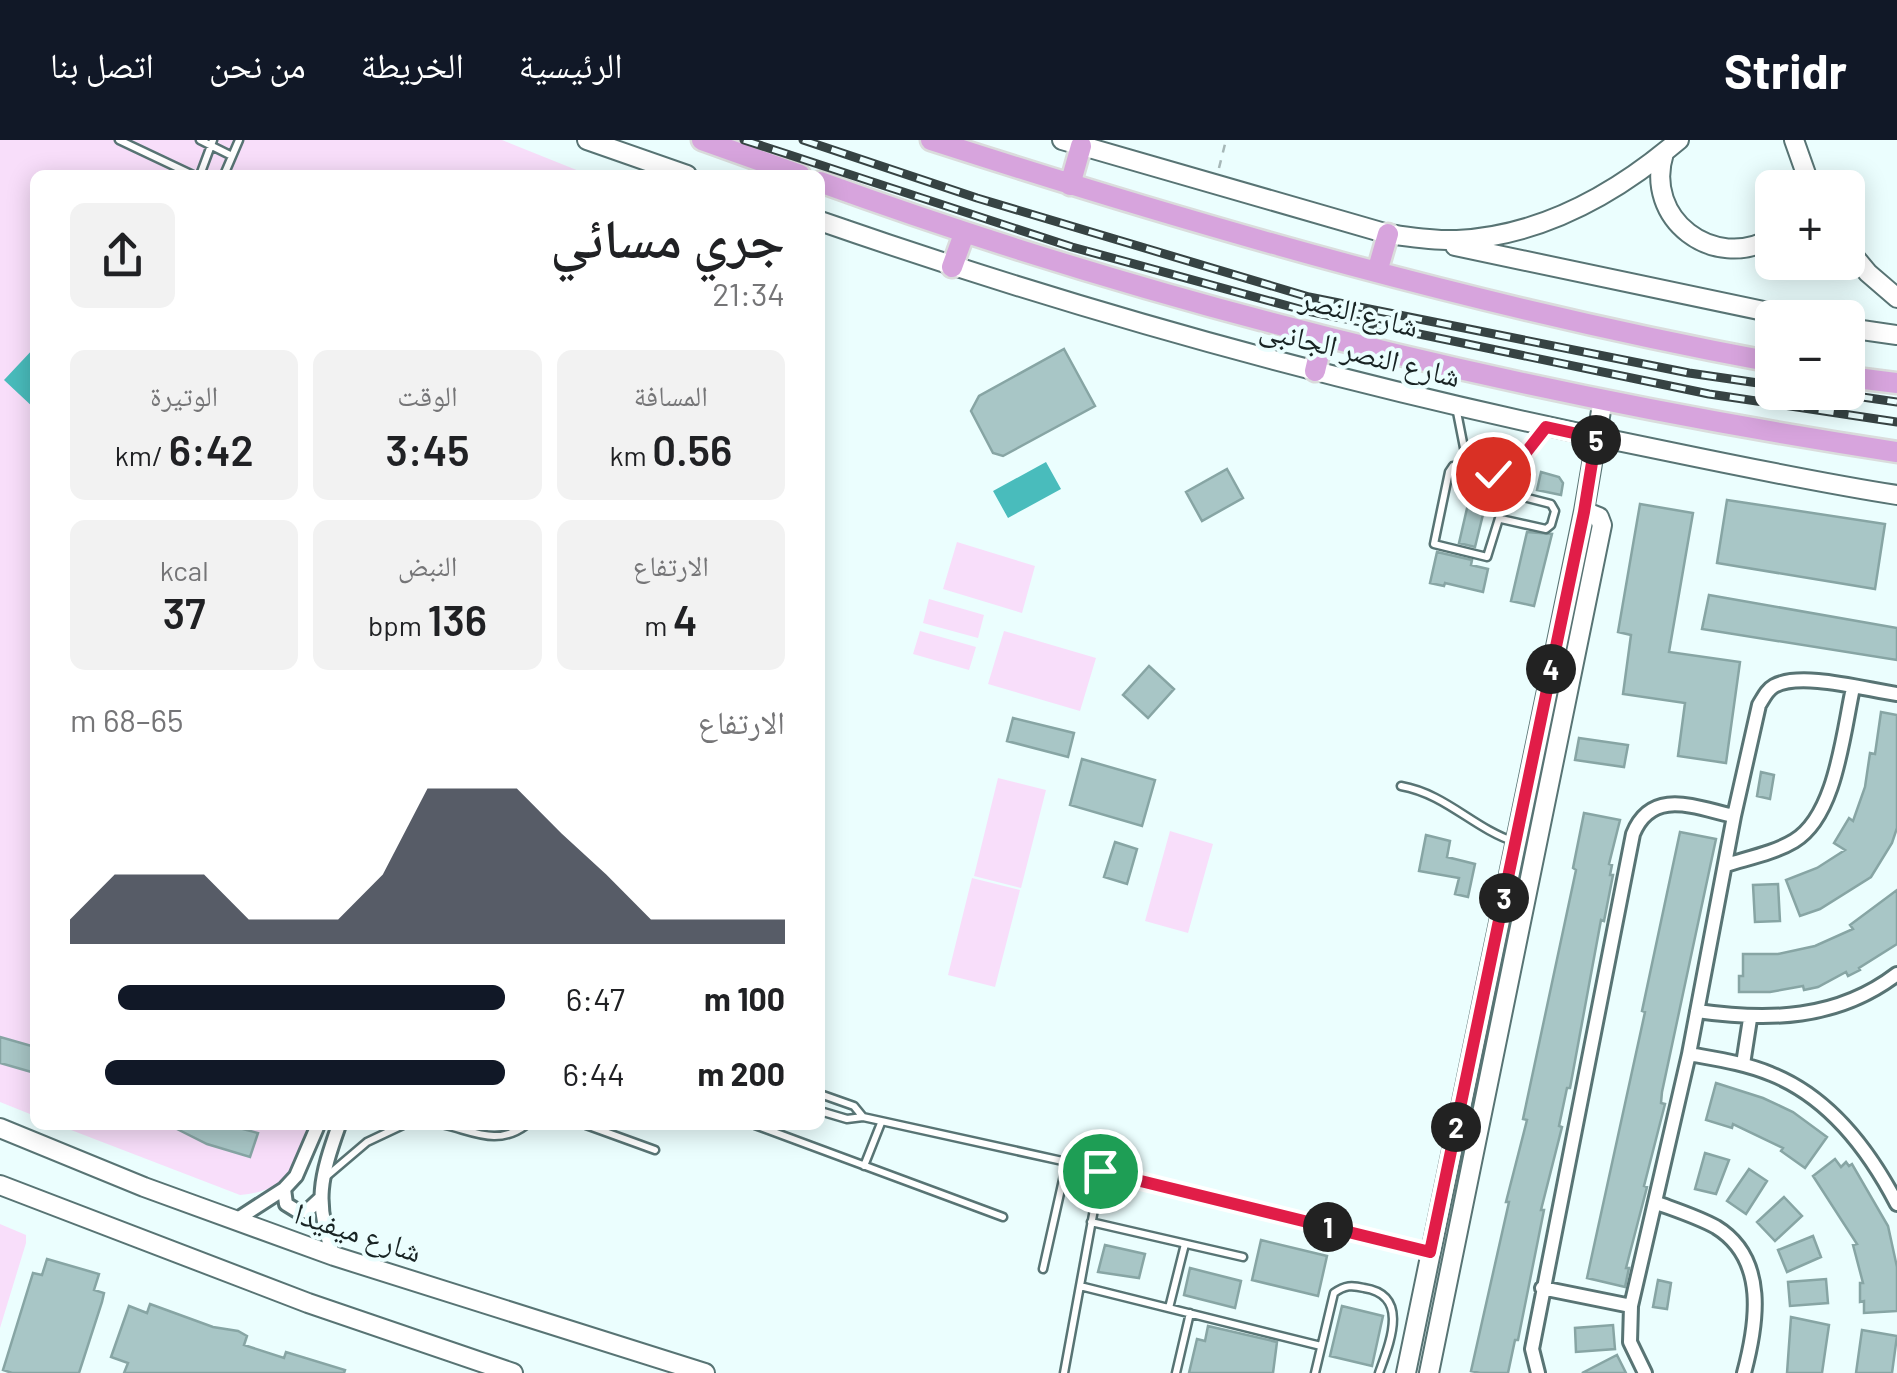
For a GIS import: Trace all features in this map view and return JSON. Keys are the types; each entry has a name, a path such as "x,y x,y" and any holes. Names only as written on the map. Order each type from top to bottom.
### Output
{"main road":[{"path":"702,140 786,170"},
{"path":"761,140 774,166"},
{"name":"شارع النصر","path":"931,140 1070,185 1377,272 1670,343 1755,359"},
{"path":"1070,185 1072,143"},
{"name":"شارع النصر","path":"825,184 964,234 1323,336 1603,398 1897,452"},
{"path":"952,267 964,234"},
{"path":"1377,272 1388,234"},
{"path":"1315,371 1323,336"},
{"path":"1865,378 1897,383"}],"street":[{"path":"587,140 673,170"},
{"path":"1794,140 1803,170"},
{"path":"1072,143 1388,234 1755,309"},
{"path":"1672,146 1660,174 1663,198 1674,220 1692,238 1715,248 1739,250 1755,244"},
{"path":"1425,239 1492,236 1539,224 1625,182 1672,146"},
{"path":"635,157 647,170"},
{"name":"شارع النصر الجانبى","path":"825,223 952,267 1315,371 1596,438 1897,494"},
{"path":"1865,266 1897,298"},
{"path":"1865,330 1897,335"},
{"path":"1584,512 1599,517 1602,525 1429,1370 1406,1368 1584,512 1603,398"},
{"path":"1645,1373 1630,1342 1631,1306 1657,1202 1754,720 1768,690 1795,680 1897,694"},
{"path":"1726,864 1798,839 1818,815 1835,771 1853,688"},
{"path":"1538,1373 1532,1349 1542,1288 1634,834 1639,820 1651,808 1666,804 1734,816"},
{"path":"1697,1011 1750,1018 1799,1016 1841,1006 1897,974"},
{"path":"1742,1064 1750,1018"},
{"path":"1688,1054 1773,1074 1816,1100 1853,1135 1883,1176 1897,1204"},
{"name":"شارع ميفيدا","path":"0,1128 334,1256 706,1373"},
{"path":"236,1220 284,1189 296,1176 316,1130"},
{"path":"284,1189 286,1204 299,1212 306,1211 320,1192 339,1130"},
{"path":"0,1186 308,1303 512,1373"},
{"path":"320,1192 334,1256"},
{"path":"1657,1202 1714,1226 1736,1244 1745,1261 1752,1279 1756,1318 1744,1373"},
{"path":"1542,1288 1631,1306"}],"lane":[{"path":"119,140 185,170"},
{"path":"200,140 232,156"},
{"path":"226,170 239,140"},
{"path":"198,170 212,143"},
{"path":"1456,406 1468,468"},
{"path":"1506,478 1546,427"},
{"path":"1456,466 1506,478 1510,484 1508,493 1488,558 1434,544 1449,472 1456,466"},
{"path":"1501,519 1548,528 1555,511 1551,504 1508,493"},
{"path":"1401,786 1434,795 1488,831 1516,842"},
{"path":"825,1096 854,1106 863,1117"},
{"path":"825,1112 847,1119 863,1117 1068,1162 1430,1252"},
{"path":"864,1166 882,1123"},
{"path":"320,1192 341,1161 392,1130"},
{"path":"465,1130 496,1138 517,1130"},
{"path":"600,1130 656,1150"},
{"path":"768,1130 1002,1217"},
{"path":"1043,1269 1068,1162"},
{"path":"1064,1373 1100,1171"},
{"path":"1092,1222 1243,1257"},
{"path":"1169,1308 1185,1244"},
{"path":"1080,1286 1321,1346"},
{"path":"1315,1373 1332,1302 1340,1288 1355,1286 1382,1292 1392,1304 1394,1319 1379,1373"},
{"path":"1176,1373 1190,1313"}],"path":[{"path":"1214,185 1226,140"}],"shaded area":[{"path":"0,140 502,140 577,170 30,170 30,1114 0,1102"},
{"path":"957,542 1035,566 1022,613 943,589"},
{"path":"929,599 984,615 978,638 923,623"},
{"path":"920,631 976,647 969,670 913,654"},
{"path":"1004,631 1096,658 1080,711 988,684"},
{"path":"998,778 1046,790 1021,888 974,876"},
{"path":"1170,831 1213,844 1188,933 1145,921"},
{"path":"972,878 1020,890 995,987 948,975"},
{"path":"71,1130 306,1130 293,1164 279,1182 256,1193 240,1195"},
{"path":"0,1224 26,1235 26,1243 0,1328"}],"water":[{"path":"30,352 30,404 4,380"},
{"path":"1046,462 1061,489 1008,518 993,491"}],"building":[{"path":"1064,349 1095,406 1003,456 993,453 971,411 979,396"},
{"path":"1227,469 1243,498 1202,521 1186,492"},
{"path":"1541,472 1559,477 1563,483 1561,495 1537,490"},
{"path":"1474,478 1491,482 1475,547 1459,543"},
{"path":"1727,500 1885,524 1875,589 1717,563"},
{"path":"1640,504 1693,513 1669,652 1740,662 1726,763 1678,756 1685,703 1623,694 1631,635 1618,632"},
{"path":"1527,532 1552,534 1534,606 1511,601"},
{"path":"1437,552 1472,560 1471,565 1488,569 1483,592 1430,583"},
{"path":"1709,595 1897,628 1897,660 1702,629"},
{"path":"1149,666 1174,689 1148,718 1123,695"},
{"path":"1881,712 1897,715 1897,828 1892,843 1871,877 1820,909 1800,916 1786,880 1817,868 1845,850 1834,843 1849,818 1853,821 1865,787 1870,753 1875,754"},
{"path":"1013,718 1074,733 1068,757 1007,741"},
{"path":"1579,738 1628,745 1624,767 1575,760"},
{"path":"1082,759 1155,780 1142,826 1070,805"},
{"path":"1761,772 1774,775 1770,799 1757,796"},
{"path":"1584,813 1620,820 1609,864 1613,875 1559,1126 1562,1127 1541,1210 1518,1340 1508,1373 1480,1373 1471,1371 1527,1120 1523,1119 1576,870 1573,868"},
{"path":"1680,832 1716,839 1625,1287 1587,1278"},
{"path":"1426,835 1450,841 1447,857 1475,864 1468,897 1455,894 1459,878 1419,871"},
{"path":"1115,842 1137,849 1127,884 1104,877"},
{"path":"1778,884 1780,921 1755,922 1753,885"},
{"path":"1897,890 1897,944 1860,970 1804,990 1803,986 1739,992 1743,954 1778,954 1815,946 1853,929 1850,925"},
{"path":"0,1037 30,1046 30,1072 0,1063"},
{"path":"1716,1083 1793,1112 1827,1137 1805,1168 1781,1151 1783,1148 1733,1124 1732,1128 1706,1120"},
{"path":"179,1130 258,1133 250,1157 207,1144"},
{"path":"1705,1153 1729,1160 1716,1194 1695,1189"},
{"path":"1835,1159 1841,1167 1846,1162 1852,1164 1888,1226 1897,1267 1897,1311 1864,1313 1864,1301 1860,1302 1863,1283 1853,1245 1857,1244 1813,1176"},
{"path":"1749,1169 1767,1181 1746,1214 1727,1201"},
{"path":"1784,1197 1802,1216 1775,1241 1757,1222"},
{"path":"1813,1236 1821,1257 1787,1272 1778,1250"},
{"path":"1261,1240 1327,1256 1318,1296 1252,1280"},
{"path":"1105,1245 1145,1254 1139,1278 1098,1272"},
{"path":"47,1259 99,1274 94,1290 104,1293 79,1373 3,1370 33,1273 42,1275"},
{"path":"1190,1268 1241,1281 1235,1308 1184,1295"},
{"path":"1826,1279 1828,1303 1790,1306 1788,1282"},
{"path":"1658,1280 1671,1283 1667,1309 1653,1307"},
{"path":"150,1304 213,1327 238,1331 247,1336 244,1345 284,1358 286,1352 345,1370 344,1373 124,1373 128,1363 111,1357 129,1306 147,1313"},
{"path":"1342,1306 1383,1316 1372,1366 1330,1356"},
{"path":"1791,1317 1829,1325 1822,1373 1787,1373"},
{"path":"1613,1325 1615,1349 1576,1352 1575,1328"},
{"path":"1208,1326 1277,1342 1273,1373 1189,1373 1197,1339 1205,1341"},
{"path":"1862,1330 1897,1336 1892,1373 1856,1373"},
{"path":"1617,1355 1626,1373 1582,1373"}],"railway":[{"path":"744,140 1072,247 1303,310 1709,394 1897,422"},
{"path":"803,140 977,198 1309,297 1689,373 1755,383"},
{"path":"1865,397 1897,402"}],"route":[{"path":"1100,1171 1430,1252 1584,512 1596,438 1546,427 1506,478 1493,474"}]}
